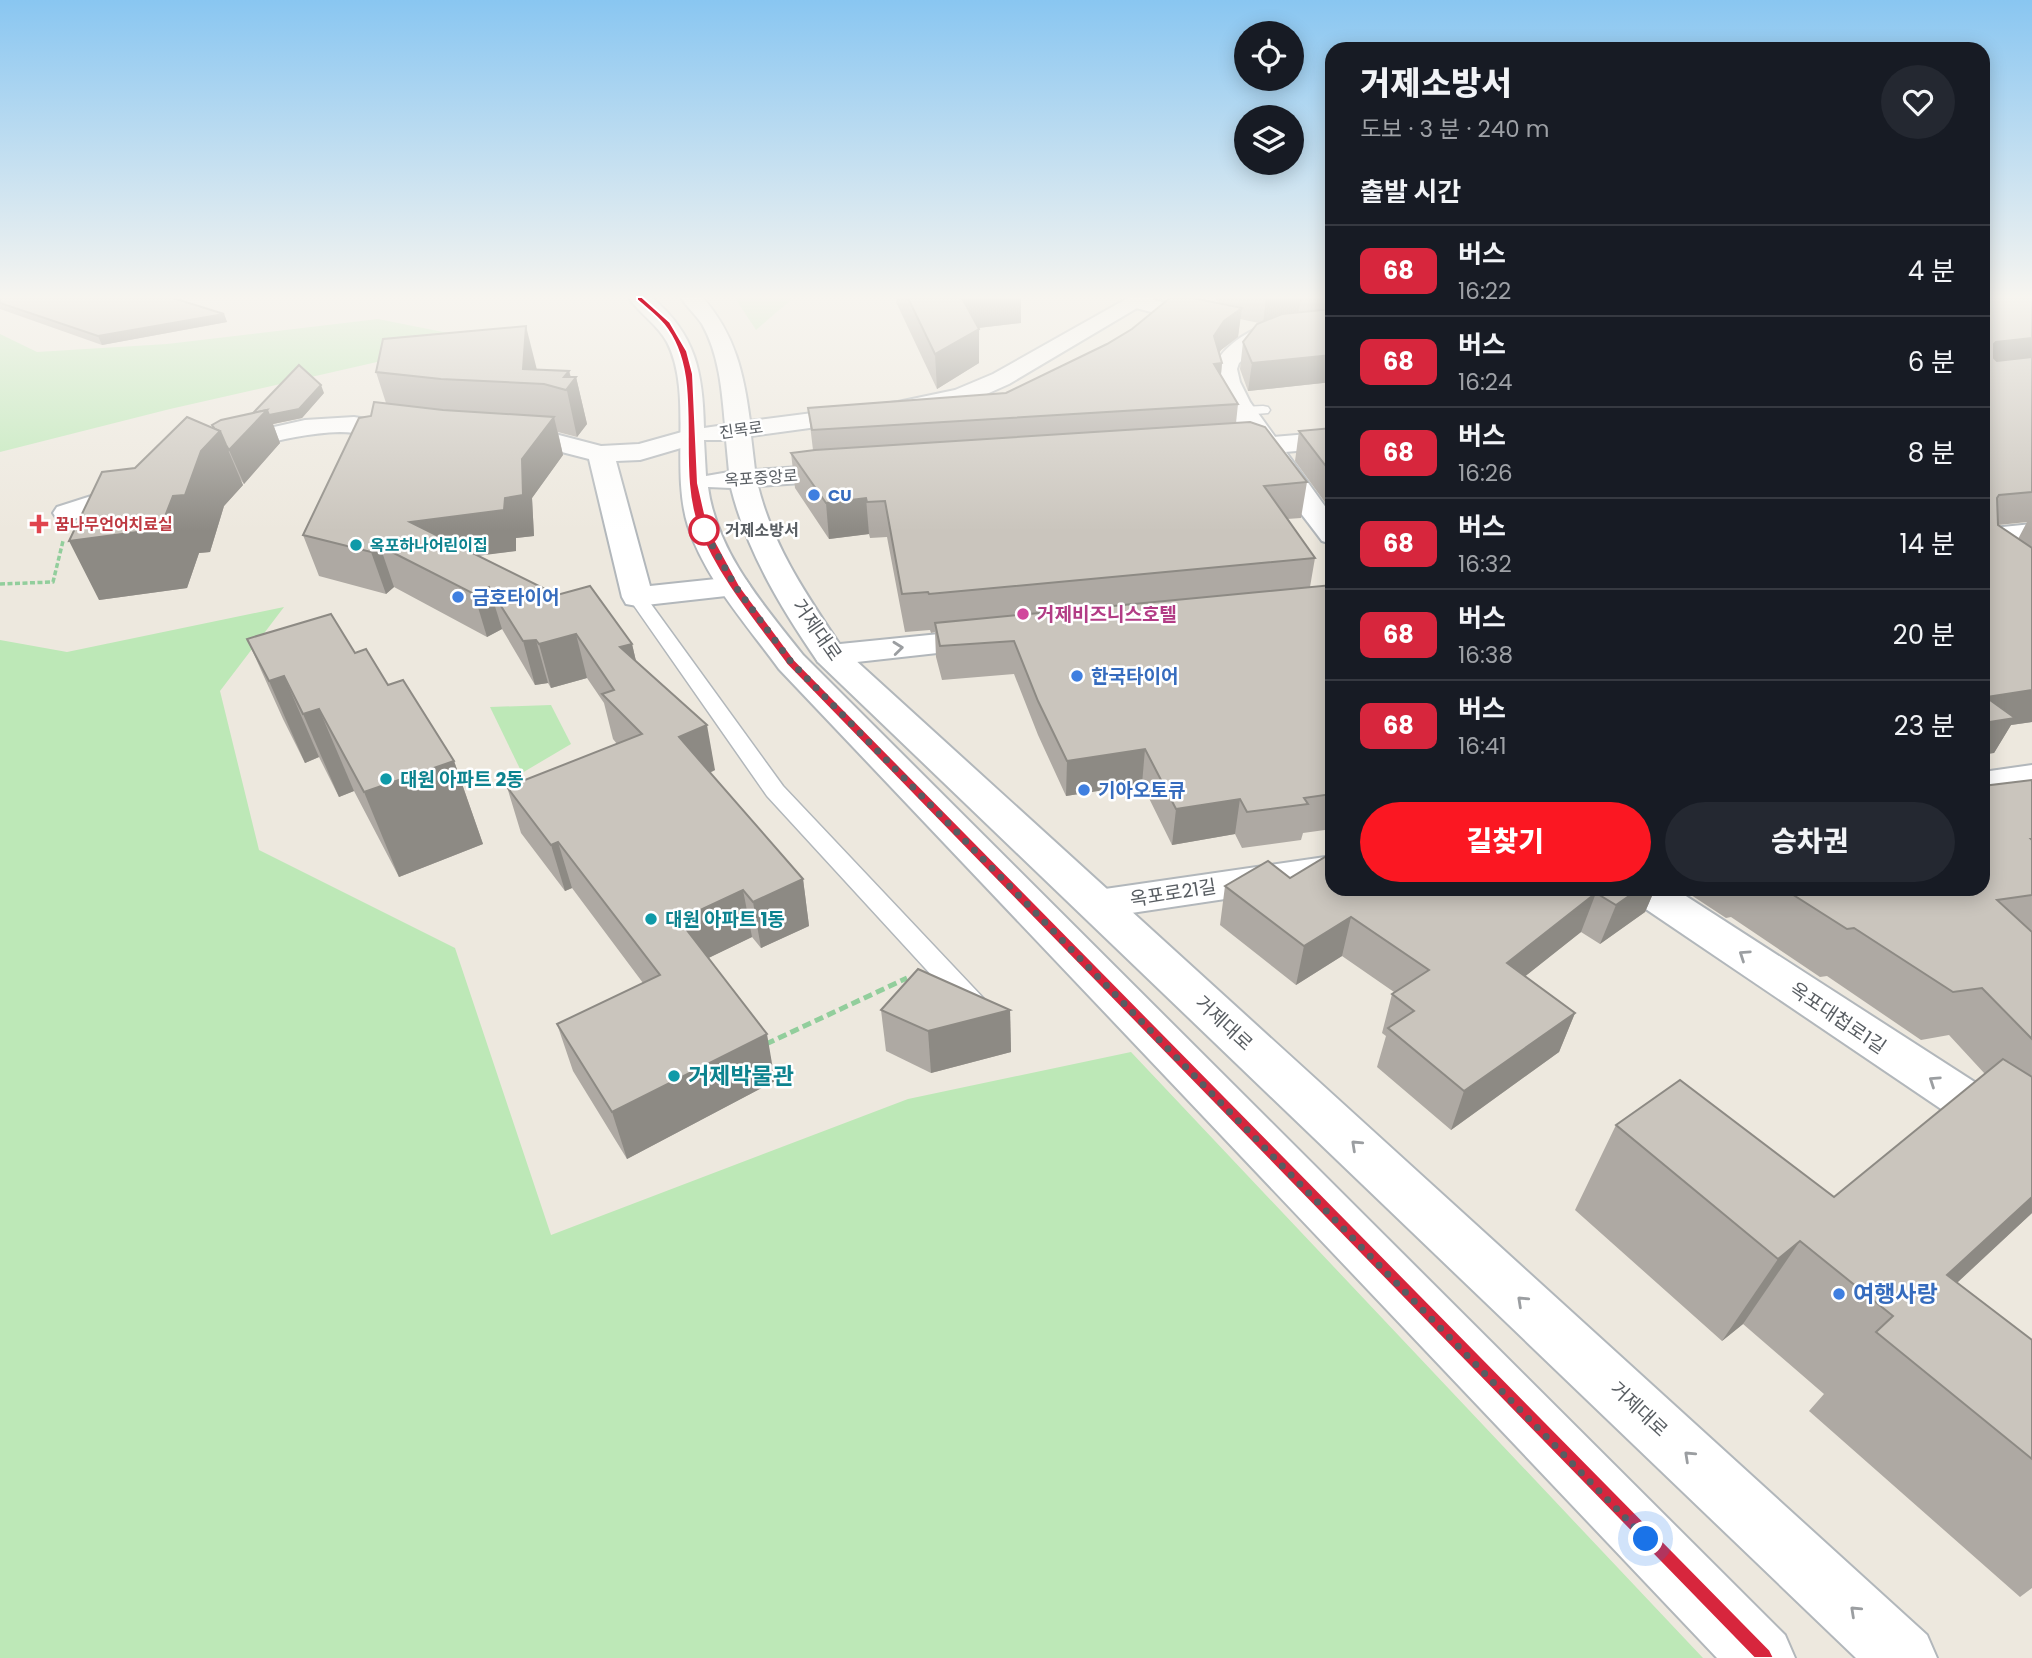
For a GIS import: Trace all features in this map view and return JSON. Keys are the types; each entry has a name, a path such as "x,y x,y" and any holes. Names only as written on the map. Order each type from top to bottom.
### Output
{"street":[{"name":"거제대로","path":"689,375 693,483 702,527 735,586 791,662 1762,1658"},
{"name":"거제대로","path":"731,375 741,479 752,515 772,564 830,655 1904,1658"},
{"name":"진목로","path":"491,438 555,442 601,454 640,452 690,438 736,430 861,415 962,396 1008,375"},
{"path":"1226,375 1226,382 1253,410 1269,447 1325,525"},
{"path":"205,455 225,445 295,429 330,425 356,425 433,435"},
{"path":"1200,450 1325,441"},
{"path":"601,454 637,597 735,586"},
{"name":"옥포중앙로","path":"693,483 866,471"},
{"path":"67,513 159,482"},
{"path":"1990,539 2032,533"},
{"path":"1990,545 2012,562"},
{"path":"830,655 1024,635"},
{"path":"1990,783 2032,777"},
{"name":"옥포로21길","path":"1098,904 1325,870"},
{"name":"옥포대첩로1길","path":"1656,896 2032,1145"}],"lane":[{"path":"637,597 775,791 981,1012"}],"path":[{"path":"0,584 53,582 62,550 67,513"},
{"path":"753,1050 936,964"}],"green space":[{"path":"0,375 318,375 170,409 0,452"},
{"path":"284,607 220,691 259,850 455,948 551,1235 908,1099 1131,1052 1703,1658 0,1658 0,640 67,652"},
{"path":"551,705 571,744 522,773 490,707"}],"building":[{"path":"289,375 310,375 321,385 299,409 269,415 267,410 253,413"},
{"path":"407,375 576,377 566,390 544,384"},
{"path":"1042,375 1221,375 1238,404 812,430 808,408 1006,393"},
{"path":"1990,375 2032,375 2032,492 1999,495 1997,498 1998,525 2032,548 2032,690 1990,696"},
{"path":"374,402 443,410 554,417 522,459 523,495 505,498 504,510 410,522 557,595 590,586 632,644 620,647 707,725 679,737 803,879 753,902 743,890 679,920 767,1034 612,1112 557,1024 660,975 558,842 551,845 507,787 642,734 602,694 614,690 576,634 539,644 536,640 523,641 489,587 474,594 380,546 371,552 303,535 359,418 371,416"},
{"path":"267,410 229,450 220,431 212,425 221,420"},
{"path":"187,417 220,431 201,451 185,495 173,496 160,529 69,541 102,472 135,468"},
{"path":"1250,422 1265,427 1307,482 1264,486 1315,558 929,594 902,594 885,501 867,502 866,498 826,503 791,453 815,450"},
{"path":"1325,429 1325,465 1299,431"},
{"path":"1325,586 1325,795 1304,798 1308,804 1247,812 1240,799 1176,809 1145,749 1067,761 1038,701 1014,641 940,646 935,623"},
{"path":"331,614 355,653 366,649 388,685 403,680 454,761 364,792 319,709 303,714 284,676 269,681 247,639"},
{"path":"1990,700 2015,718 1990,722"},
{"path":"2032,780 2032,895 1997,900 2032,932 2032,1039 1982,988 1953,992 1854,928 1847,929 1795,896 1990,896 1990,785"},
{"path":"1325,857 1325,896 1592,896 1507,963 1575,1013 1464,1091 1388,1028 1414,1011 1392,994 1429,970 1351,917 1304,946 1225,886 1268,861 1290,878"},
{"path":"1601,896 1629,896 1616,905"},
{"path":"918,969 1010,1010 928,1031 881,1010"},
{"path":"2003,1059 2032,1077 2032,1197 1947,1275 2032,1340 2032,1459 1876,1332 1893,1316 1800,1241 1778,1259 1616,1125 1680,1080 1834,1197"}],"bus line":[{"name":"68","path":"689,375 693,483 702,527 735,586 791,662 1762,1658"}],"place":[{"name":"CU","path":"814,495"},
{"name":"꿈나무언어치료실","path":"39,524"},
{"name":"거제소방서","path":"704,530"},
{"name":"옥포하나어린이집","path":"356,545"},
{"name":"금호타이어","path":"458,597"},
{"name":"거제비즈니스호텔","path":"1023,614"},
{"name":"한국타이어","path":"1077,676"},
{"name":"대원 아파트 2동","path":"386,779"},
{"name":"기아오토큐","path":"1084,790"},
{"name":"대원 아파트 1동","path":"651,919"},
{"name":"거제박물관","path":"674,1076"},
{"name":"여행사랑","path":"1839,1294"}],"route":[{"path":"704,530 702,527 735,586 791,662 1646,1539"}]}
